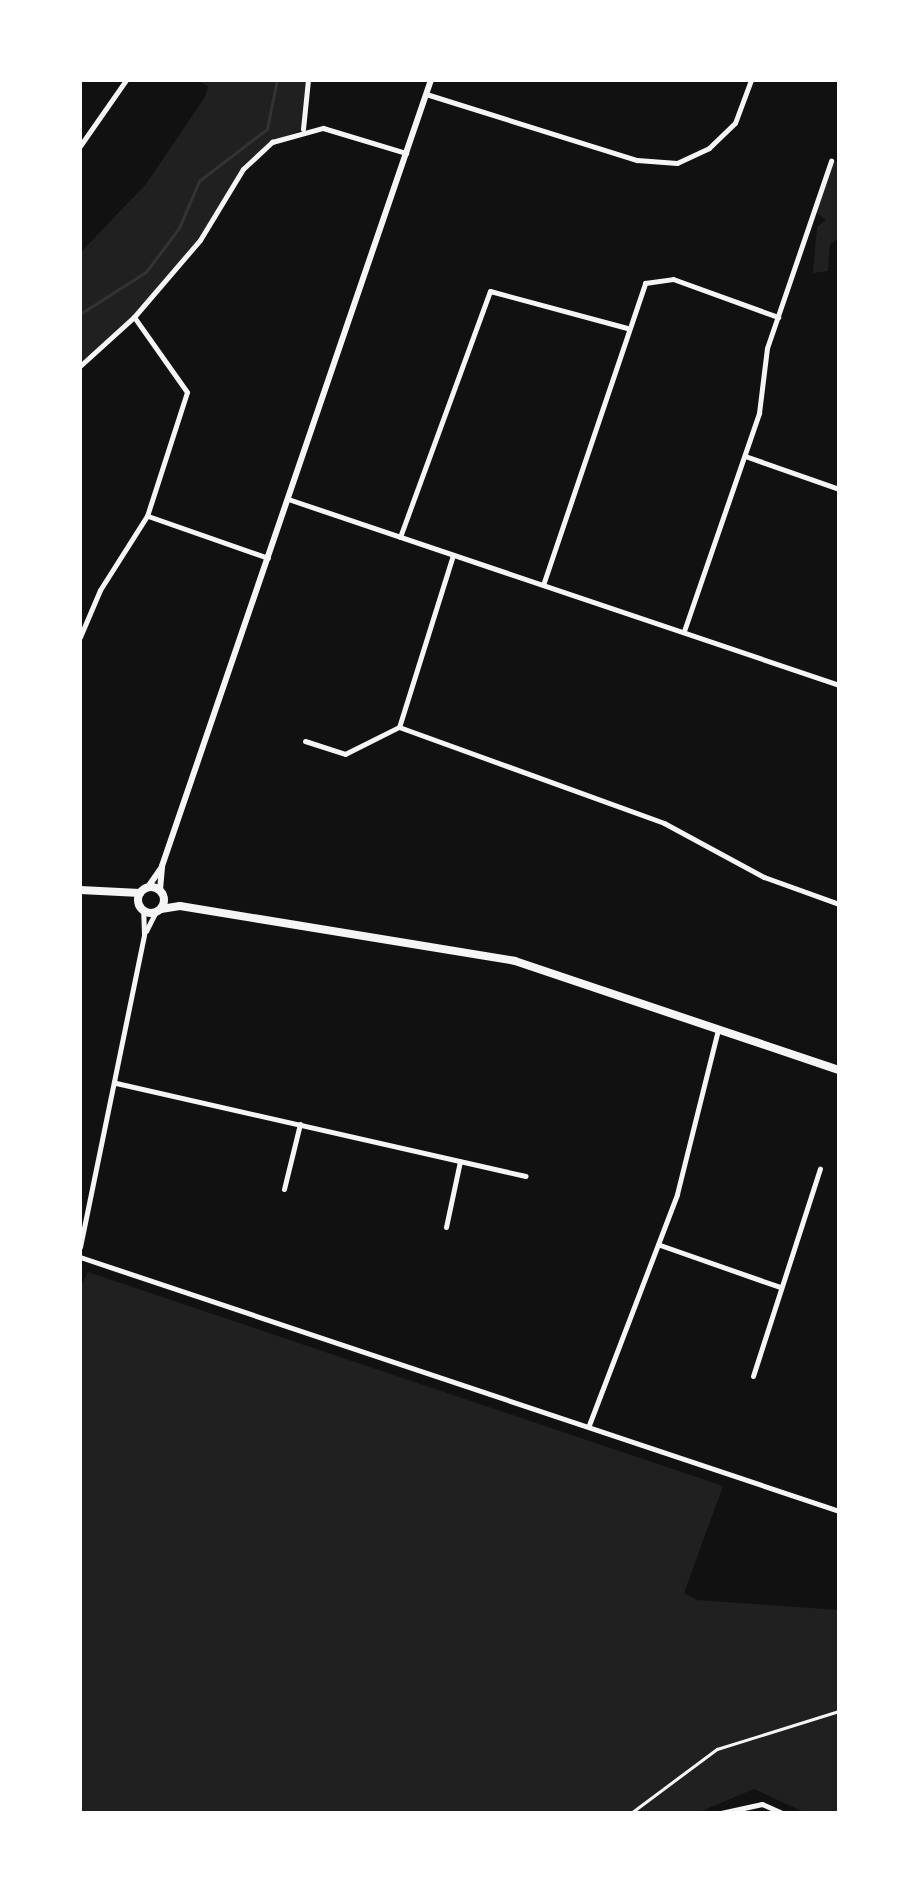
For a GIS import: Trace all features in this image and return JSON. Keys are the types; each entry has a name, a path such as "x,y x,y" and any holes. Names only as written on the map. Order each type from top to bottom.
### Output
{"main road":[{"path":"141,909 144,890 162,866 431,80"},
{"path":"158,911 162,866"},
{"path":"80,890 113,895 144,890 162,893 180,906"},
{"path":"113,895 141,909 158,911 180,906 500,958 839,1070"}],"street":[{"path":"80,146 126,80"},
{"path":"302,129 308,80"},
{"path":"426,94 637,160 677,163 709,148 734,123 751,80"},
{"path":"80,366 134,317 200,240 243,169 272,142 302,129 336,130 406,153"},
{"path":"684,631 745,456 778,316 831,161"},
{"path":"543,585 627,328 653,278 778,316"},
{"path":"400,538 490,291 627,328"},
{"path":"80,637 100,590 147,516 188,392 134,317"},
{"path":"745,456 839,489"},
{"path":"288,499 839,685"},
{"path":"147,516 268,558"},
{"path":"305,741 345,754 399,727 453,555"},
{"path":"399,727 664,824 764,877 839,904"},
{"path":"80,1247 144,934 141,909"},
{"path":"144,934 158,911"},
{"path":"589,1426 659,1245 718,1029"},
{"path":"116,1083 526,1176"},
{"path":"284,1189 300,1122"},
{"path":"446,1227 460,1160"},
{"path":"753,1376 820,1169"},
{"path":"659,1245 780,1287"},
{"path":"80,1257 839,1511"},
{"path":"721,1813 762,1804 782,1813"}],"path":[{"path":"631,1813 717,1749 839,1711"}],"shaded area":[{"path":"197,80 308,80 303,129 272,142 243,169 200,240 134,317 80,366 80,253 146,184 205,97 208,86"},
{"path":"831,161 839,162 839,239 830,244 828,271 813,273 817,227 826,220 814,211"},
{"path":"88,1272 723,1486 684,1593 697,1600 839,1610 839,1813 806,1813 754,1789 697,1813 80,1813 80,1288"}],"waterway":[{"path":"80,314 146,272 179,228 199,181 267,129 277,80"}]}
